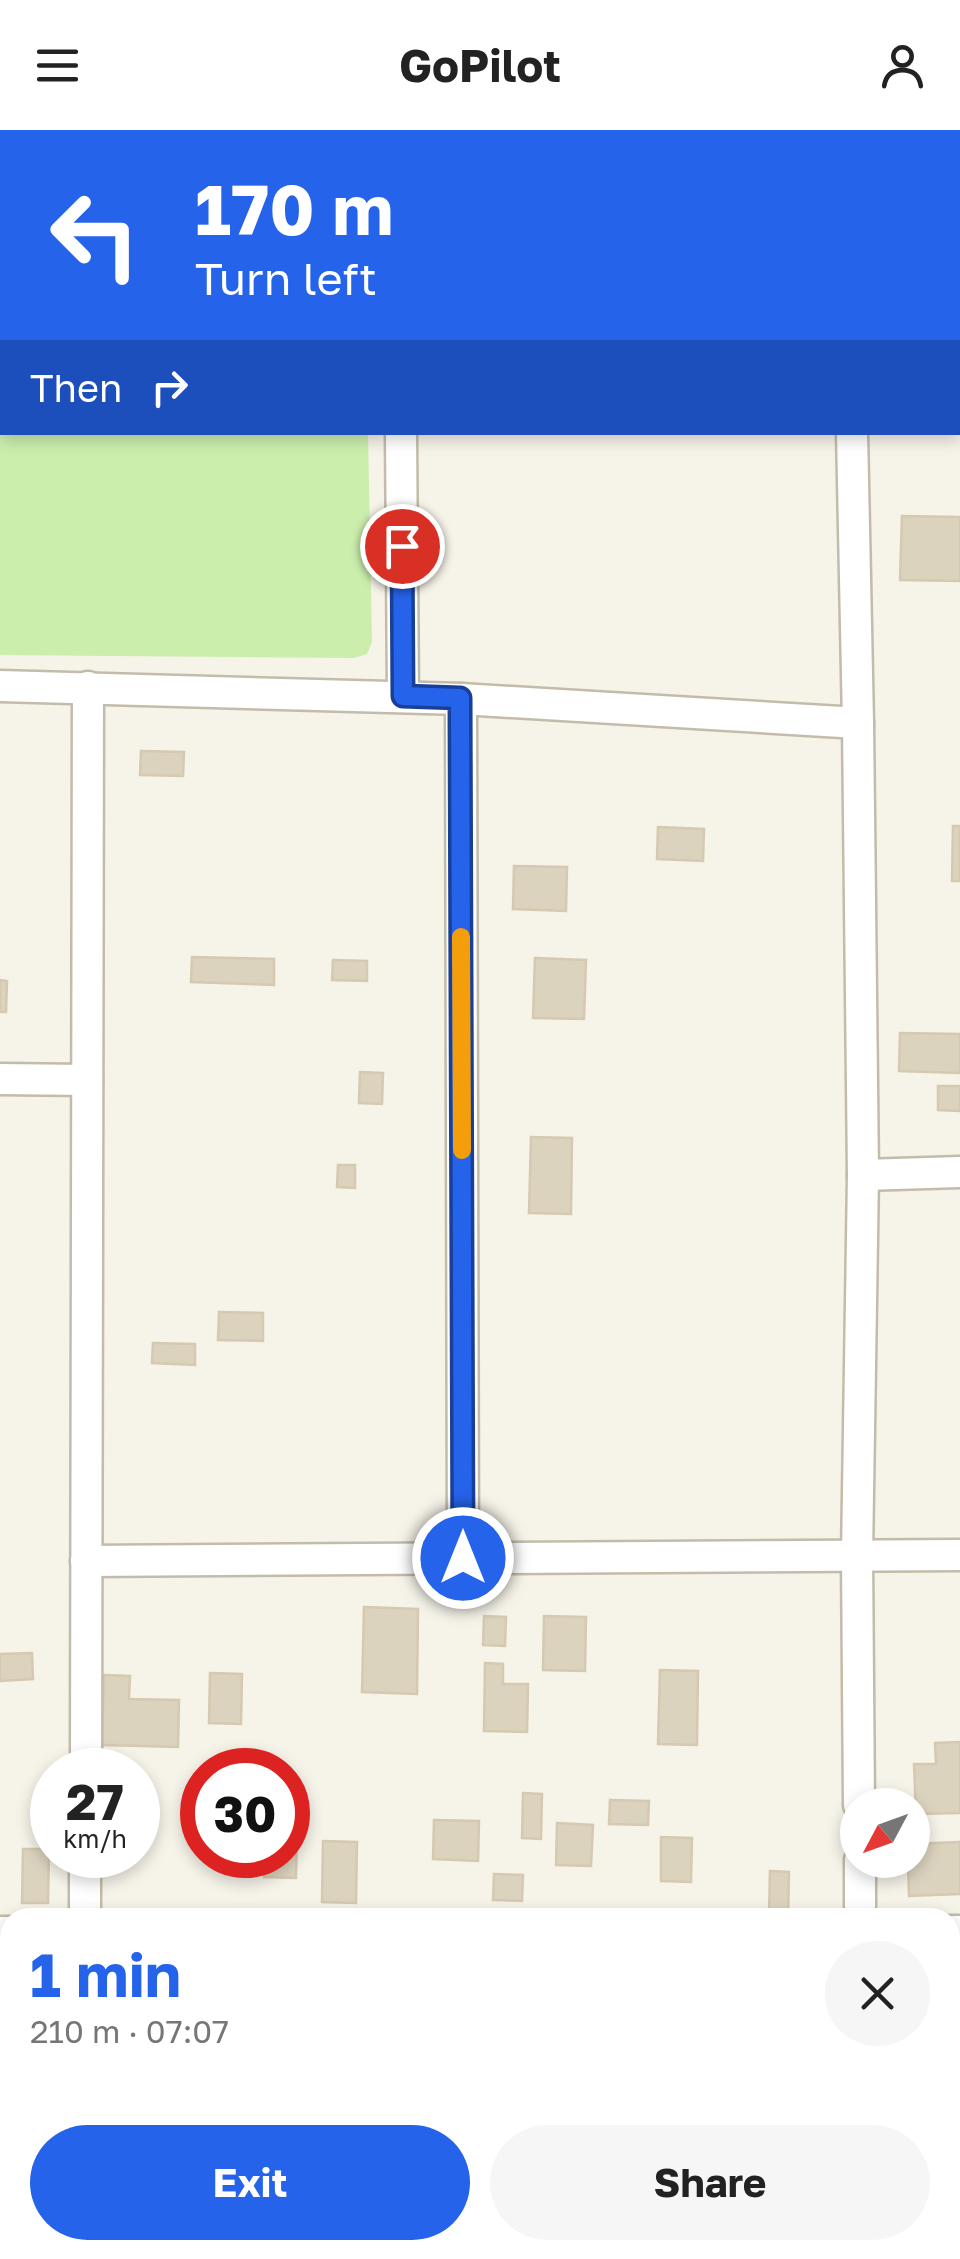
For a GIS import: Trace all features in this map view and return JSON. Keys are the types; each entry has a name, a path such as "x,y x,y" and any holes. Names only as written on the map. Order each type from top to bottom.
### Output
{"street":[{"path":"401,435 403,696"},
{"path":"852,435 863,1175 857,1556 859,1788"},
{"path":"0,686 460,698 858,723"},
{"path":"86,1748 88,687"},
{"path":"460,698 463,1558"},
{"path":"0,1078 87,1080"},
{"path":"863,1175 960,1172"},
{"path":"86,1562 960,1555"},
{"path":"85,1908 86,1878"},
{"path":"860,1878 860,1908"}],"green space":[{"path":"0,435 368,435 372,642 367,654 354,658 0,655"}],"building":[{"path":"902,516 960,517 960,581 900,580"},
{"path":"141,751 184,752 183,776 140,775"},
{"path":"953,826 960,826 960,881 952,881"},
{"path":"658,827 704,829 703,861 657,859"},
{"path":"514,866 567,867 566,911 513,909"},
{"path":"192,957 274,959 274,985 191,982"},
{"path":"535,958 586,960 584,1019 533,1018"},
{"path":"333,960 367,961 367,981 332,980"},
{"path":"0,980 7,981 6,1012 0,1012"},
{"path":"900,1033 960,1034 960,1073 899,1071"},
{"path":"360,1072 383,1073 382,1104 359,1103"},
{"path":"938,1086 960,1086 960,1111 938,1110"},
{"path":"531,1137 572,1138 571,1214 529,1213"},
{"path":"338,1165 355,1165 355,1188 337,1187"},
{"path":"219,1312 263,1313 263,1341 218,1340"},
{"path":"153,1343 195,1344 195,1365 152,1363"},
{"path":"364,1607 418,1609 417,1694 362,1692"},
{"path":"484,1616 506,1617 505,1646 483,1645"},
{"path":"544,1616 586,1617 585,1671 543,1670"},
{"path":"32,1653 33,1679 0,1681 0,1654"},
{"path":"485,1663 503,1664 503,1684 528,1684 527,1732 484,1731"},
{"path":"660,1670 698,1671 697,1745 658,1744"},
{"path":"210,1673 242,1674 241,1724 209,1723"},
{"path":"104,1675 130,1676 129,1699 179,1700 178,1747 102,1745"},
{"path":"960,1742 960,1813 930,1814 930,1788 915,1788 914,1764 936,1764 935,1743"},
{"path":"523,1793 542,1794 541,1839 522,1838"},
{"path":"610,1800 649,1801 648,1825 609,1824"},
{"path":"434,1820 479,1821 478,1861 433,1859"},
{"path":"557,1823 593,1825 591,1866 556,1865"},
{"path":"661,1837 692,1838 691,1882 661,1881"},
{"path":"323,1841 357,1842 356,1903 322,1902"},
{"path":"960,1842 960,1894 909,1896 908,1878 930,1878 930,1843"},
{"path":"23,1849 30,1849 30,1878 48,1878 48,1903 22,1903"},
{"path":"770,1871 789,1872 788,1908 769,1908"},
{"path":"494,1874 523,1875 522,1901 493,1900"}],"slow traffic":[{"path":"461,937 462,1150"}],"route":[{"path":"402,546 403,696 460,698 463,1558"}]}
